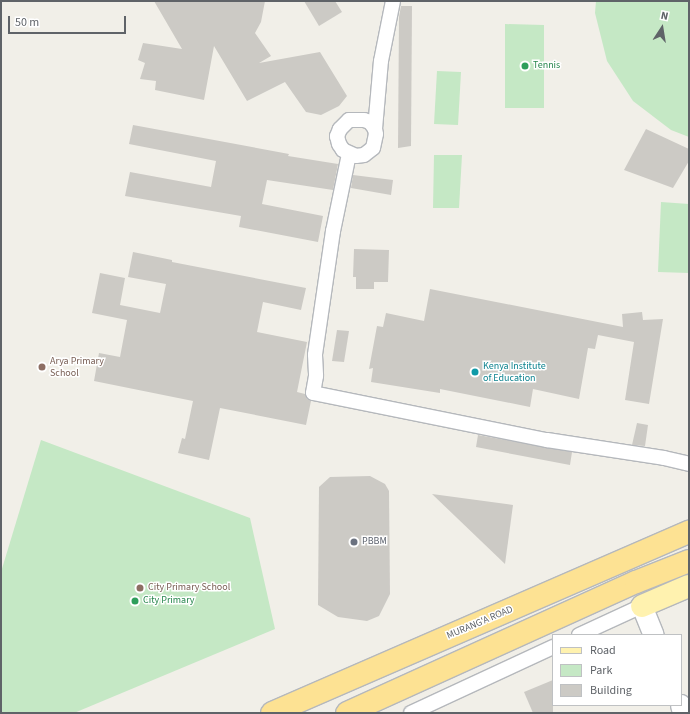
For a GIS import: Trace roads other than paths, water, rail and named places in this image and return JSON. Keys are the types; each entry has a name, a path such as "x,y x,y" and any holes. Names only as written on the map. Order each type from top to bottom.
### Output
{"highway":[{"name":"MURANG'A ROAD","path":"272,713 689,532"},
{"path":"347,713 636,582 689,561"}],"main road":[{"path":"654,634 642,606 689,586"}],"street":[{"path":"375,128 370,122 364,120 357,119 344,123 337,136 339,144 349,154 364,155 370,152 375,142 381,61 393,1"},
{"path":"349,154 333,232 315,355 316,376 313,393 547,440 664,458 689,464"},
{"path":"581,634 642,606"},
{"path":"411,713 552,647"},
{"path":"683,713 689,711"}],"place":[{"name":"Tennis","path":"525,66"},
{"name":"Arya Primary School","path":"42,367"},
{"name":"Kenya Institute of Education","path":"475,372"},
{"name":"PBBM","path":"354,542"},
{"name":"City Primary School","path":"140,588"},
{"name":"City Primary","path":"135,601"}]}
